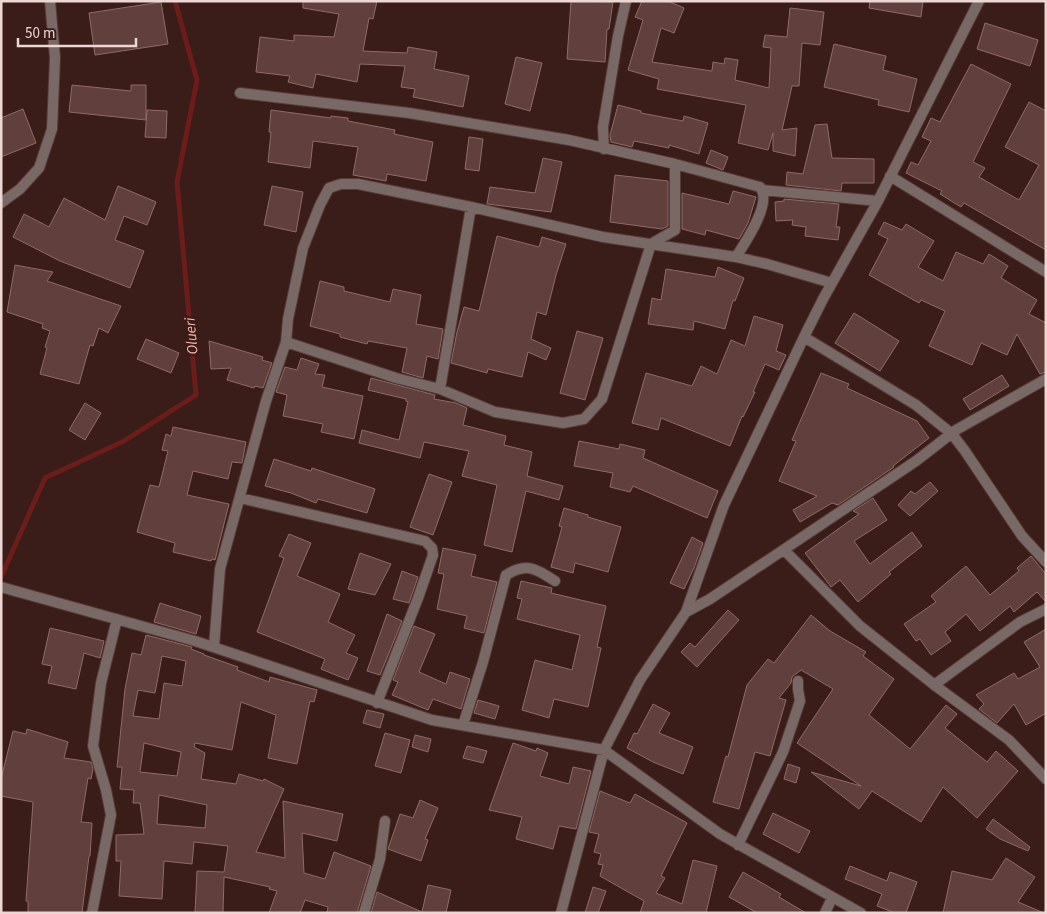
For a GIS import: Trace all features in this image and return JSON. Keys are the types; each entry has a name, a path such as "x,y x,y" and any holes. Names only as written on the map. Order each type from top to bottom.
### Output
{"street":[{"path":"1,203 20,189 39,168 52,129 54,58 50,1"},
{"path":"604,148 603,127 618,36 626,1"},
{"path":"561,913 604,750 640,680 686,612 724,505 804,338 832,283 878,201 979,1"},
{"path":"240,93 409,113 569,140 675,164 760,187 764,194 760,213 750,237 736,257"},
{"path":"286,342 396,378 440,389 495,412 563,423 584,419 602,399 651,244 675,230 675,164"},
{"path":"890,176 1046,272"},
{"path":"214,648 220,569 266,400 286,342 288,319 304,248 320,205 329,188 341,184 358,184 603,237 736,257 832,283"},
{"path":"762,190 878,201"},
{"path":"440,389 471,207"},
{"path":"804,338 916,405 952,434 1022,536 1046,562"},
{"path":"686,612 710,599 784,550 916,461 952,434 1046,379"},
{"path":"240,498 425,541 432,548 434,555 377,703"},
{"path":"784,550 860,626 934,685 1009,740 1046,779"},
{"path":"463,725 483,662 506,575 512,571 525,568 537,569 555,581"},
{"path":"1,587 214,648 432,720 604,750 738,845 861,913"},
{"path":"934,685 1020,622 1046,609"},
{"path":"92,913 111,815 94,746 101,683 117,619"},
{"path":"738,845 783,752 800,701 798,681"},
{"path":"364,913 380,859 385,821"},
{"path":"825,913 832,898"}],"building":[{"path":"303,1 377,1 373,19 369,18 363,51 407,53 408,47 437,52 434,69 469,76 463,107 413,97 415,89 401,87 405,66 360,64 357,82 316,74 313,88 288,82 290,76 256,72 260,37 294,41 294,35 334,37 339,14 303,8"},
{"path":"571,1 613,2 609,29 607,29 605,62 567,59"},
{"path":"642,1 668,1 684,8 674,33 661,28 652,62 712,71 713,62 724,64 725,58 738,60 735,80 769,88 771,48 763,47 765,35 787,37 790,8 824,12 820,45 802,43 799,86 792,86 782,130 797,128 795,156 773,151 773,133 768,150 738,143 746,105 657,89 659,79 628,70 643,20 635,17"},
{"path":"870,1 923,1 921,17 869,8"},
{"path":"161,2 168,44 95,55 89,13"},
{"path":"985,23 1038,40 1030,66 977,49"},
{"path":"834,44 886,56 883,70 917,79 909,112 878,105 879,100 824,87"},
{"path":"516,57 542,63 530,111 505,104"},
{"path":"971,64 1011,84 973,162 985,168 979,177 1019,200 1039,165 1005,147 1029,102 1046,111 1046,250 964,203 961,207 940,194 942,191 906,173 911,162 918,165 931,141 922,137 931,118 940,122"},
{"path":"72,85 131,91 131,85 146,85 146,120 69,112"},
{"path":"618,105 641,111 641,113 683,121 684,116 708,123 699,154 669,145 669,148 634,141 632,147 611,142 610,135"},
{"path":"23,109 36,143 1,157 1,118"},
{"path":"147,110 167,111 166,138 145,137"},
{"path":"271,110 331,118 331,116 348,118 348,121 395,130 394,134 433,142 426,181 387,174 386,181 353,175 358,147 313,141 310,168 268,162"},
{"path":"827,124 832,158 874,159 874,183 842,183 841,191 786,185 787,172 803,174 815,125"},
{"path":"469,137 483,139 479,171 465,169"},
{"path":"711,150 728,157 723,170 706,163"},
{"path":"543,158 562,162 551,212 487,204 490,187 535,193"},
{"path":"615,175 668,181 668,226 662,229 610,222"},
{"path":"118,186 156,202 147,225 124,216 115,240 144,251 130,288 60,261 13,237 24,214 49,227 64,198 105,220"},
{"path":"272,186 303,192 296,232 264,225"},
{"path":"733,191 756,197 748,223 739,239 706,230 705,235 682,229 682,193 729,204"},
{"path":"784,199 839,204 836,227 840,227 838,240 805,236 806,227 792,225 793,220 776,221 775,202 784,201"},
{"path":"884,222 902,230 906,224 934,241 918,267 943,281 956,252 983,264 989,254 1008,266 1001,278 1037,300 1029,314 1046,323 1046,372 1040,374 1017,334 1007,355 981,343 972,365 929,346 945,311 921,300 919,303 869,275 888,239 878,234"},
{"path":"497,236 539,247 542,237 566,244 546,315 537,312 531,339 551,348 546,360 528,352 522,377 488,369 487,373 451,363 464,307 479,311"},
{"path":"15,265 53,272 47,281 121,306 108,333 99,328 93,346 90,345 79,384 40,374 50,331 42,328 43,324 7,312"},
{"path":"718,267 744,278 735,301 733,300 725,329 694,321 693,330 648,324 652,298 661,300 666,269 715,277"},
{"path":"320,281 344,287 344,291 390,302 393,289 421,295 416,324 443,329 438,359 427,356 423,378 402,372 407,348 368,341 367,344 310,326"},
{"path":"854,313 899,341 880,371 835,343"},
{"path":"754,316 783,325 776,351 786,355 779,370 765,364 753,392 755,392 742,416 730,446 661,418 658,430 632,423 646,373 692,386 701,366 717,374 731,340 745,346"},
{"path":"577,331 603,338 585,400 560,393"},
{"path":"146,339 179,353 171,373 137,359"},
{"path":"209,341 263,357 262,360 272,363 263,388 255,386 254,388 227,380 231,368 211,369"},
{"path":"301,358 319,364 315,374 325,375 322,387 363,396 354,439 321,432 323,424 283,416 287,395 276,392 285,367 297,370"},
{"path":"821,373 849,384 847,388 917,421 929,438 894,467 838,505 832,503 800,522 793,510 817,496 779,481 796,441 792,440"},
{"path":"1002,375 1009,386 970,410 963,399"},
{"path":"371,378 435,395 434,399 456,403 467,408 463,425 506,436 504,445 532,452 527,476 563,486 559,500 526,491 512,552 484,545 497,485 462,476 469,451 424,442 420,458 359,443 362,430 399,440 408,402 406,399 368,390"},
{"path":"85,403 101,413 85,440 69,430"},
{"path":"173,427 246,442 242,463 232,462 228,479 193,471 187,495 229,504 215,560 212,559 211,561 173,552 175,543 137,532 150,485 159,487 168,451 162,450 166,434 171,436"},
{"path":"579,441 619,449 620,444 645,450 643,458 718,491 707,518 633,486 630,492 610,487 613,473 574,466"},
{"path":"274,459 311,471 312,468 375,489 367,513 318,499 316,503 291,493 265,486"},
{"path":"429,474 452,482 433,535 410,527"},
{"path":"930,482 938,491 910,516 898,505 911,491 915,494"},
{"path":"873,498 887,520 854,541 870,564 912,532 922,546 889,572 891,574 858,602 840,580 831,587 805,553 859,514 853,511"},
{"path":"564,508 621,527 608,572 575,563 573,573 551,567 562,527 559,526"},
{"path":"289,534 311,543 297,576 340,594 328,622 355,635 346,653 358,658 348,680 321,669 325,659 257,632 284,558 279,556"},
{"path":"692,537 703,543 684,589 670,583"},
{"path":"443,548 476,555 471,576 497,582 484,633 464,628 467,616 437,609 444,574 438,573"},
{"path":"360,553 391,564 375,595 348,589"},
{"path":"1031,556 1046,574 1046,602 1037,592 1014,612 1010,606 980,631 966,614 945,632 951,641 931,655 920,639 916,641 904,624 936,602 931,596 966,566 990,595 1019,571 1017,568"},
{"path":"402,571 418,577 409,603 393,599"},
{"path":"521,581 552,588 551,593 606,606 597,647 601,648 588,707 554,699 549,718 522,710 535,660 572,670 580,635 517,619 522,599 517,598"},
{"path":"160,603 201,616 196,634 154,622"},
{"path":"728,610 739,620 697,667 681,652 690,643 695,647"},
{"path":"387,614 402,621 380,675 367,671"},
{"path":"811,615 830,631 866,652 863,656 894,679 869,715 910,749 946,705 957,714 945,728 987,762 996,751 1018,771 977,818 943,787 921,822 872,791 859,809 811,772 861,786 797,743 833,689 801,670 792,677 791,683 779,698 786,700 770,756 755,752 739,809 713,802 726,756 728,757 747,685 768,659 774,663"},
{"path":"414,626 435,634 419,672 446,684 450,672 470,679 461,709 433,699 428,710 392,695 398,682 393,680"},
{"path":"50,628 104,641 100,658 84,653 76,689 48,683 52,666 42,664"},
{"path":"1046,629 1046,713 1026,725 1014,704 997,723 979,709 984,704 976,695 1014,673 1018,679 1040,667 1024,642"},
{"path":"146,635 192,647 191,649 204,655 238,667 237,670 269,682 270,677 317,690 314,702 310,701 297,764 268,758 276,715 241,702 232,750 195,743 194,747 205,753 201,779 236,784 239,774 263,781 264,779 284,789 256,852 285,858 283,801 343,814 337,841 302,833 304,873 325,879 334,852 371,866 357,913 327,913 328,907 305,900 300,913 269,913 277,891 269,889 270,887 224,877 223,913 195,913 197,871 224,872 228,846 194,842 192,864 164,861 162,899 119,896 121,861 116,861 116,835 144,834 140,803 133,803 134,790 120,789 122,767 117,767 125,689 132,653 141,655","holes":["162,656 186,661 182,686 164,683 159,719 133,716 138,690 155,693","144,743 181,752 177,776 140,772","159,795 207,805 205,828 157,824"]},
{"path":"478,700 499,706 495,719 474,713"},
{"path":"653,704 670,713 659,733 693,747 683,774 653,762 627,748 634,733 637,734"},
{"path":"367,710 384,714 380,728 363,723"},
{"path":"27,729 68,742 64,758 91,762 93,769 91,779 88,778 81,822 92,823 90,856 82,913 28,913 28,901 26,901 33,802 1,796 1,779 13,731 26,734"},
{"path":"385,733 410,740 401,773 375,766"},
{"path":"415,735 431,739 428,752 412,747"},
{"path":"513,743 536,751 537,748 548,753 540,776 569,784 573,767 591,771 576,829 559,826 553,849 516,839 522,817 489,810"},
{"path":"467,746 487,751 483,763 463,758"},
{"path":"788,764 800,768 796,783 784,779"},
{"path":"600,791 630,803 635,794 687,823 661,876 665,878 656,893 682,904 693,860 717,866 706,913 640,913 644,901 600,876 603,865 598,864 601,854 594,852 599,834 589,832"},
{"path":"420,800 438,808 425,839 428,840 421,861 388,849 400,814 413,818"},
{"path":"773,813 810,831 799,853 763,834"},
{"path":"993,819 1030,847 1028,851 1000,839 986,829"},
{"path":"1006,858 1035,877 1018,902 1044,913 943,913 952,871 992,880"},
{"path":"850,866 887,881 890,872 917,882 906,913 895,913 877,906 882,894 845,879"},
{"path":"743,872 781,894 779,897 806,913 757,913 729,897"},
{"path":"428,885 451,890 446,913 371,913 377,892 422,912"},
{"path":"593,887 606,891 598,913 585,913"}],"waterway":[{"name":"Olueri","path":"1,577 45,478 124,441 196,395 177,182 197,80 175,1"}]}
